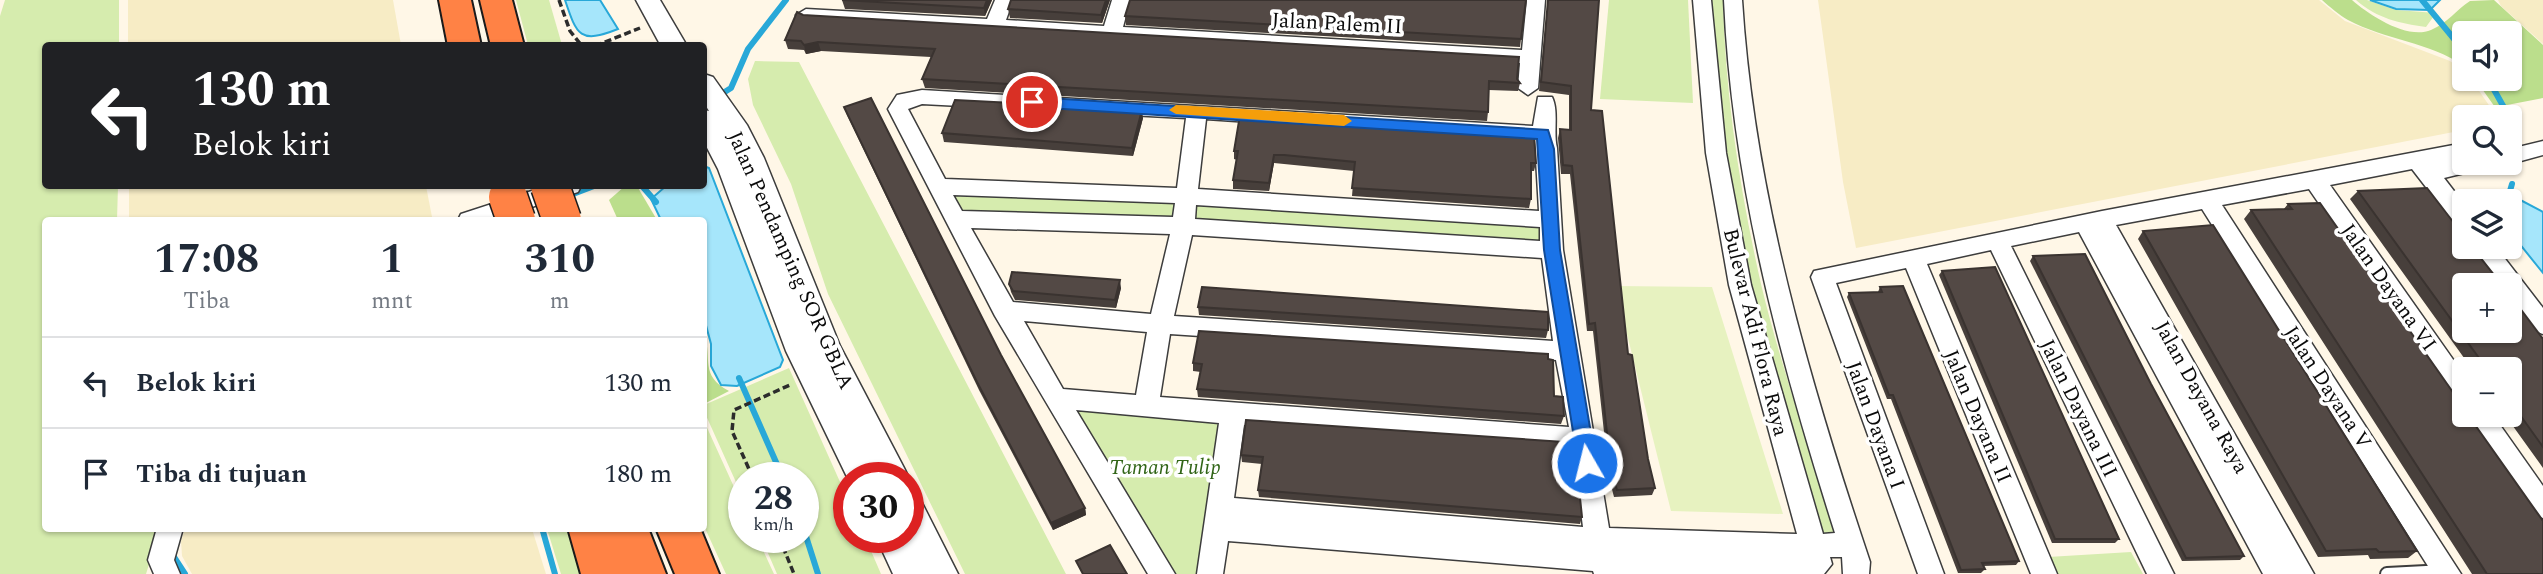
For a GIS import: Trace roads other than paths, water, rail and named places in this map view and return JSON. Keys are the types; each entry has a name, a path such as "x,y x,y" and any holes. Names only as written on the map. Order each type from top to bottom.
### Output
{"highway":[{"path":"455,0 465,42"},
{"path":"496,0 507,42"},
{"path":"551,189 561,217"},
{"path":"591,532 603,574"},
{"path":"628,532 644,574"},
{"path":"680,532 697,574"}],"street":[{"path":"626,0 647,36"},
{"path":"648,0 672,42"},
{"path":"995,25 1004,0"},
{"path":"1111,33 1121,0"},
{"path":"1528,88 1536,0"},
{"name":"Bulevar Adi Flora Raya","path":"1702,0 1716,153 1740,285 1819,561"},
{"name":"Bulevar Adi Flora Raya","path":"1733,0 1734,41 1748,154 1775,288 1857,562 1856,574"},
{"name":"Jalan Palem II","path":"806,15 884,20 895,9 995,25 1531,57"},
{"path":"1162,574 1003,310 898,109 904,100 922,97 1197,111 1543,134"},
{"path":"1545,102 1543,134 1552,250 1566,351 1584,438 1602,558"},
{"path":"1146,406 1160,324 1183,226 1197,111"},
{"name":"Jalan Pendamping SOR GBLA","path":"715,114 814,375 856,462"},
{"name":"Jalan Pendamping SOR GBLA","path":"715,114 825,346 884,462"},
{"path":"2522,142 2543,142"},
{"path":"2522,153 2543,148"},
{"path":"1913,258 2314,179 2423,168 2452,161"},
{"path":"2423,168 2452,205"},
{"name":"Jalan Dayana VI","path":"2314,179 2452,377"},
{"path":"937,187 1187,196 1551,220"},
{"path":"478,217 561,189"},
{"name":"Jalan Dayana V","path":"2207,199 2447,572"},
{"path":"954,219 1183,226 1552,250"},
{"name":"Jalan Dayana Raya","path":"2093,221 2277,574"},
{"name":"Jalan Dayana Raya","path":"2093,221 2301,574"},
{"name":"Jalan Dayana III","path":"1997,241 2161,574"},
{"name":"Jalan Dayana I","path":"1913,258 1822,277 1931,574"},
{"name":"Jalan Dayana II","path":"1913,258 2044,574"},
{"path":"2493,259 2543,325"},
{"path":"1003,310 1160,324 1566,351"},
{"path":"1054,398 1233,414 1584,438"},
{"path":"1210,574 1233,414"},
{"path":"2487,427 2543,507"},
{"path":"1218,519 1699,570 1819,561 1851,545"},
{"path":"167,574 161,560 169,532"},
{"path":"924,541 941,574"},
{"path":"901,553 911,574"},
{"path":"1602,558 1819,561"}],"lane":[{"path":"2387,574 2447,572"}],"water":[{"path":"565,0 600,0 618,29 595,36 582,34 573,22"},
{"path":"2370,0 2440,0 2430,10 2396,9"},
{"path":"707,167 709,168 783,360 780,367 737,386 721,385 711,366 711,344 707,329 707,217 660,217 651,199 663,189 707,189"},
{"path":"2522,201 2543,212 2543,273 2522,247"}],"waterway":[{"path":"707,103 731,88 748,49 786,0"},
{"path":"2422,0 2452,36"},
{"path":"2495,91 2503,105"},
{"path":"2511,189 2512,184"},
{"path":"573,194 586,189"},
{"path":"645,189 656,202"},
{"path":"739,378 776,462"},
{"path":"543,532 555,574"},
{"path":"811,553 818,574"},
{"path":"174,557 185,574"}],"park label":[{"name":"Taman Tulip","path":"1165,467"}]}
